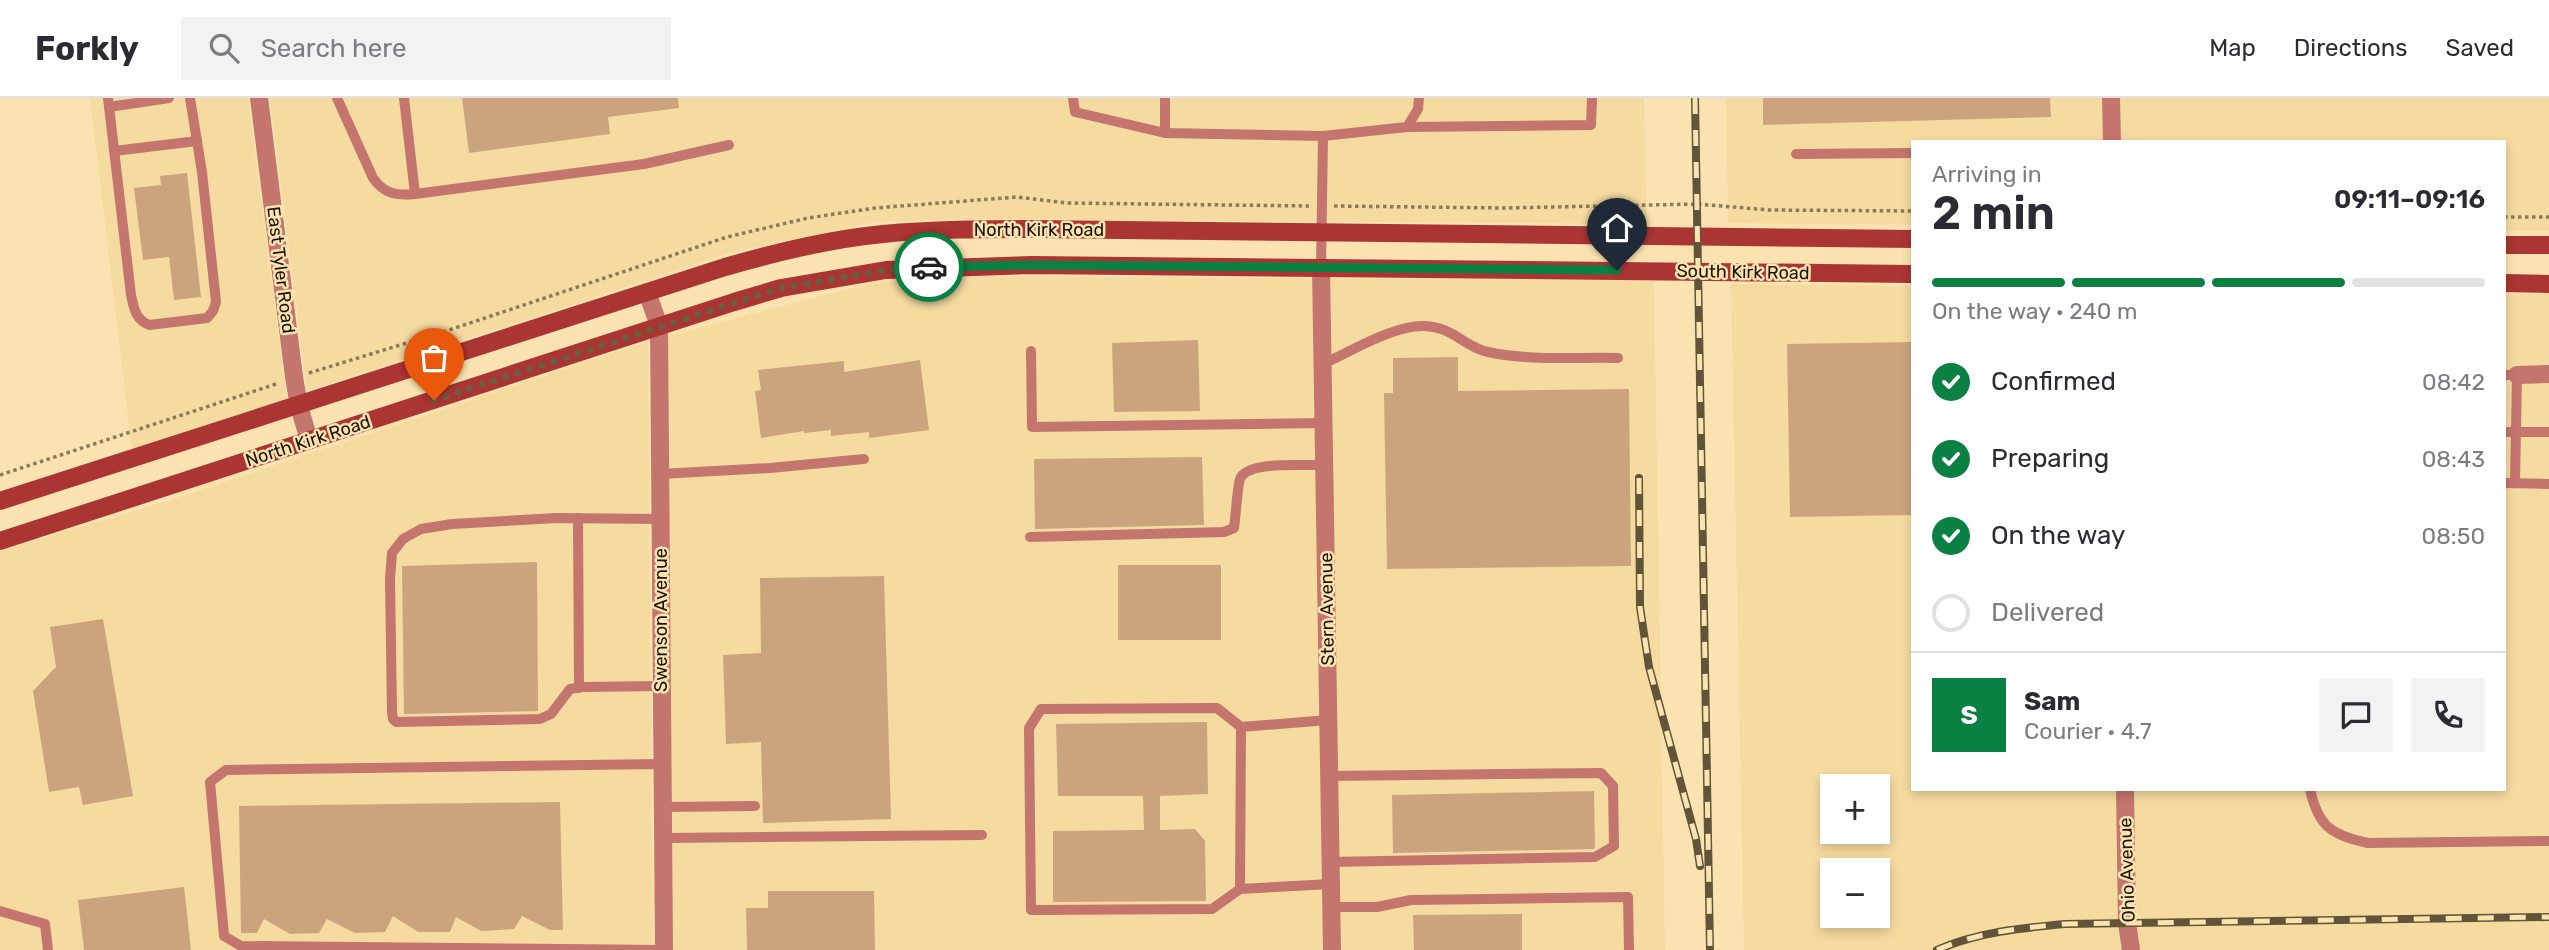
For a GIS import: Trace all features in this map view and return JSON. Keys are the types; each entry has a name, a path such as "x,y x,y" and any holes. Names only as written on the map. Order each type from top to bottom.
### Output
{"main road":[{"name":"North Kirk Road","path":"0,501 647,292 773,253 825,242 882,234 980,229 1321,232"},
{"name":"South Kirk Road","path":"1321,232 1911,239"},
{"path":"2506,244 2549,245"},
{"name":"North Kirk Road","path":"0,541 781,288 886,270 985,265 1321,268"},
{"name":"South Kirk Road","path":"1321,268 1911,274"},
{"path":"2506,283 2549,284"}],"street":[{"name":"East Tyler Road","path":"259,98 299,406 309,440"},
{"path":"2111,98 2112,140"},
{"name":"Stern Avenue","path":"1321,268 1332,950"},
{"name":"Swenson Avenue","path":"647,292 659,326 664,950"},
{"path":"2511,375 2549,374"},
{"name":"Ohio Avenue","path":"2125,791 2127,923 2131,950"}],"lane":[{"path":"169,98 108,103 135,313 142,322 149,325 207,318 216,302 190,98"},
{"path":"337,98 373,178 380,188 393,194 415,194 644,164 729,145"},
{"path":"404,98 415,194"},
{"path":"1073,98 1075,112 1166,133 1323,136 1406,127 1591,125 1592,98"},
{"path":"1165,98 1166,133"},
{"path":"1406,127 1418,109 1419,98"},
{"path":"1321,268 1323,136"},
{"path":"114,151 197,141"},
{"path":"1796,154 1911,153"},
{"path":"1323,364 1395,331 1421,326 1447,329 1483,352 1618,358"},
{"path":"1031,351 1032,427 1324,423"},
{"path":"2511,375 2510,483 2549,484"},
{"path":"2510,432 2549,432"},
{"path":"660,474 770,468 864,458"},
{"path":"1030,537 1224,532 1234,528 1241,477 1249,469 1324,465"},
{"path":"660,519 578,518 452,524 421,529 403,539 392,553 390,579 393,719 399,723 540,719 551,714 570,690 662,686"},
{"path":"578,518 579,688"},
{"path":"1328,720 1241,727 1217,708 1041,709 1029,728 1031,909 1212,909 1240,888 1331,884"},
{"path":"1240,888 1241,727"},
{"path":"662,764 226,771 210,782 224,936 241,946 664,950"},
{"path":"1329,776 1601,773 1613,786 1614,846 1595,857 1331,862"},
{"path":"2311,791 2314,808 2326,827 2341,837 2368,843 2549,841"},
{"path":"663,807 755,806"},
{"path":"663,838 982,835"},
{"path":"1332,907 1377,907 1410,900 1628,897 1629,950"},
{"path":"0,911 45,924 48,950"}],"path":[{"path":"2506,217 2549,217"}],"shaded area":[{"path":"90,98 248,98 287,402 132,451"},
{"path":"270,98 1644,98 1647,224 961,219 875,222 733,252 307,391"},
{"path":"1726,98 2549,98 2549,231 2506,231 2506,140 1911,140 1911,225 1728,223"},
{"path":"983,276 1654,281 1665,950 672,950 667,336 871,283"},
{"path":"1731,284 1911,286 1911,791 2506,791 2506,292 2549,292 2549,950 1744,950"},
{"path":"648,341 653,950 0,950 0,551 167,501"}],"building":[{"path":"462,98 678,98 679,108 608,117 610,134 469,153"},
{"path":"1763,98 2050,98 2051,117 1763,125"},
{"path":"187,173 201,297 174,300 169,257 143,260 134,188 161,185 160,176"},
{"path":"1198,340 1200,411 1114,412 1112,343"},
{"path":"1911,342 1911,515 1790,517 1787,344"},
{"path":"1458,357 1458,391 1629,389 1631,566 1387,569 1384,393 1393,393 1393,358"},
{"path":"920,360 929,430 869,438 869,432 831,436 831,430 761,438 755,391 761,390 758,370 844,361 844,372"},
{"path":"1202,457 1204,525 1035,529 1034,459"},
{"path":"537,562 538,711 404,714 402,566"},
{"path":"1118,565 1221,565 1221,640 1118,640"},
{"path":"884,576 891,819 763,823 761,742 726,744 723,655 761,653 760,578"},
{"path":"103,619 133,796 83,805 79,787 49,792 33,691 56,667 50,627"},
{"path":"1207,722 1208,794 1160,796 1160,830 1195,829 1205,841 1206,901 1053,902 1053,831 1144,830 1143,796 1058,796 1056,724"},
{"path":"1594,791 1593,849 1393,853 1392,795"},
{"path":"560,802 563,930 550,930 522,916 514,929 481,931 456,917 450,932 418,932 393,916 385,932 355,933 327,919 319,933 290,934 264,919 257,933 241,933 239,806"},
{"path":"184,887 191,950 84,950 78,900"},
{"path":"768,891 874,891 875,950 747,950 746,908 768,908"},
{"path":"1522,914 1522,950 1414,950 1413,915"}],"railway":[{"path":"1695,98 1710,950"},
{"path":"1639,478 1640,607 1649,667 1696,839 1700,866"},
{"path":"1937,950 1984,935 2065,924 2549,917"}],"way so far":[{"path":"434,400 781,288 829,278 929,267"}],"route":[{"path":"929,267 1031,265 1617,270"}]}
